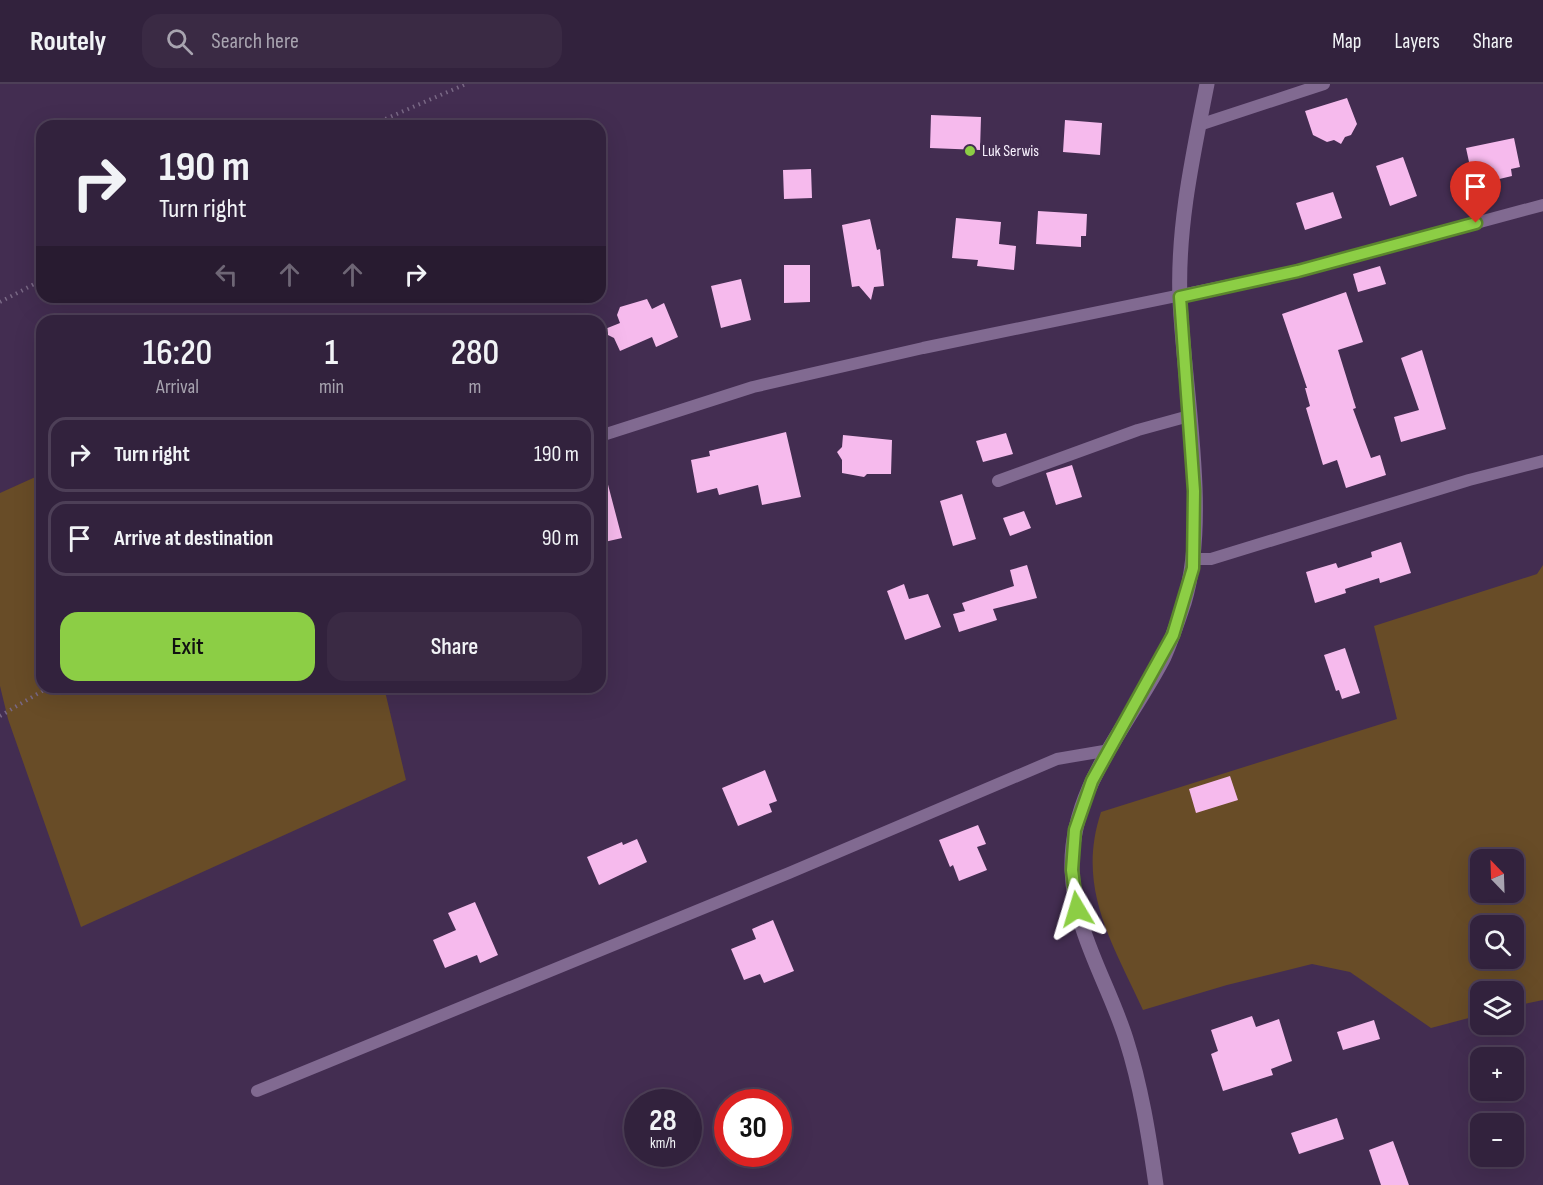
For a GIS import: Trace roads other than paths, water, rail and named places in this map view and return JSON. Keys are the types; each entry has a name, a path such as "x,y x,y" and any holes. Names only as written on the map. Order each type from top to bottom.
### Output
{"street":[{"path":"1156,1185 1137,1080 1125,1036 1087,945 1077,909 1072,870 1075,830 1092,781 1173,635 1194,559 1194,491 1180,297 1182,235 1207,84"}],"lane":[{"path":"1199,124 1324,84"},
{"path":"606,434 753,387 923,348 1298,271 1543,205"},
{"path":"998,481 1138,430 1189,416"},
{"path":"1194,559 1211,559 1469,480 1543,461"},
{"path":"257,1091 789,873 1057,759 1110,750"}],"place":[{"name":"Luk Serwis","path":"970,151"}]}
